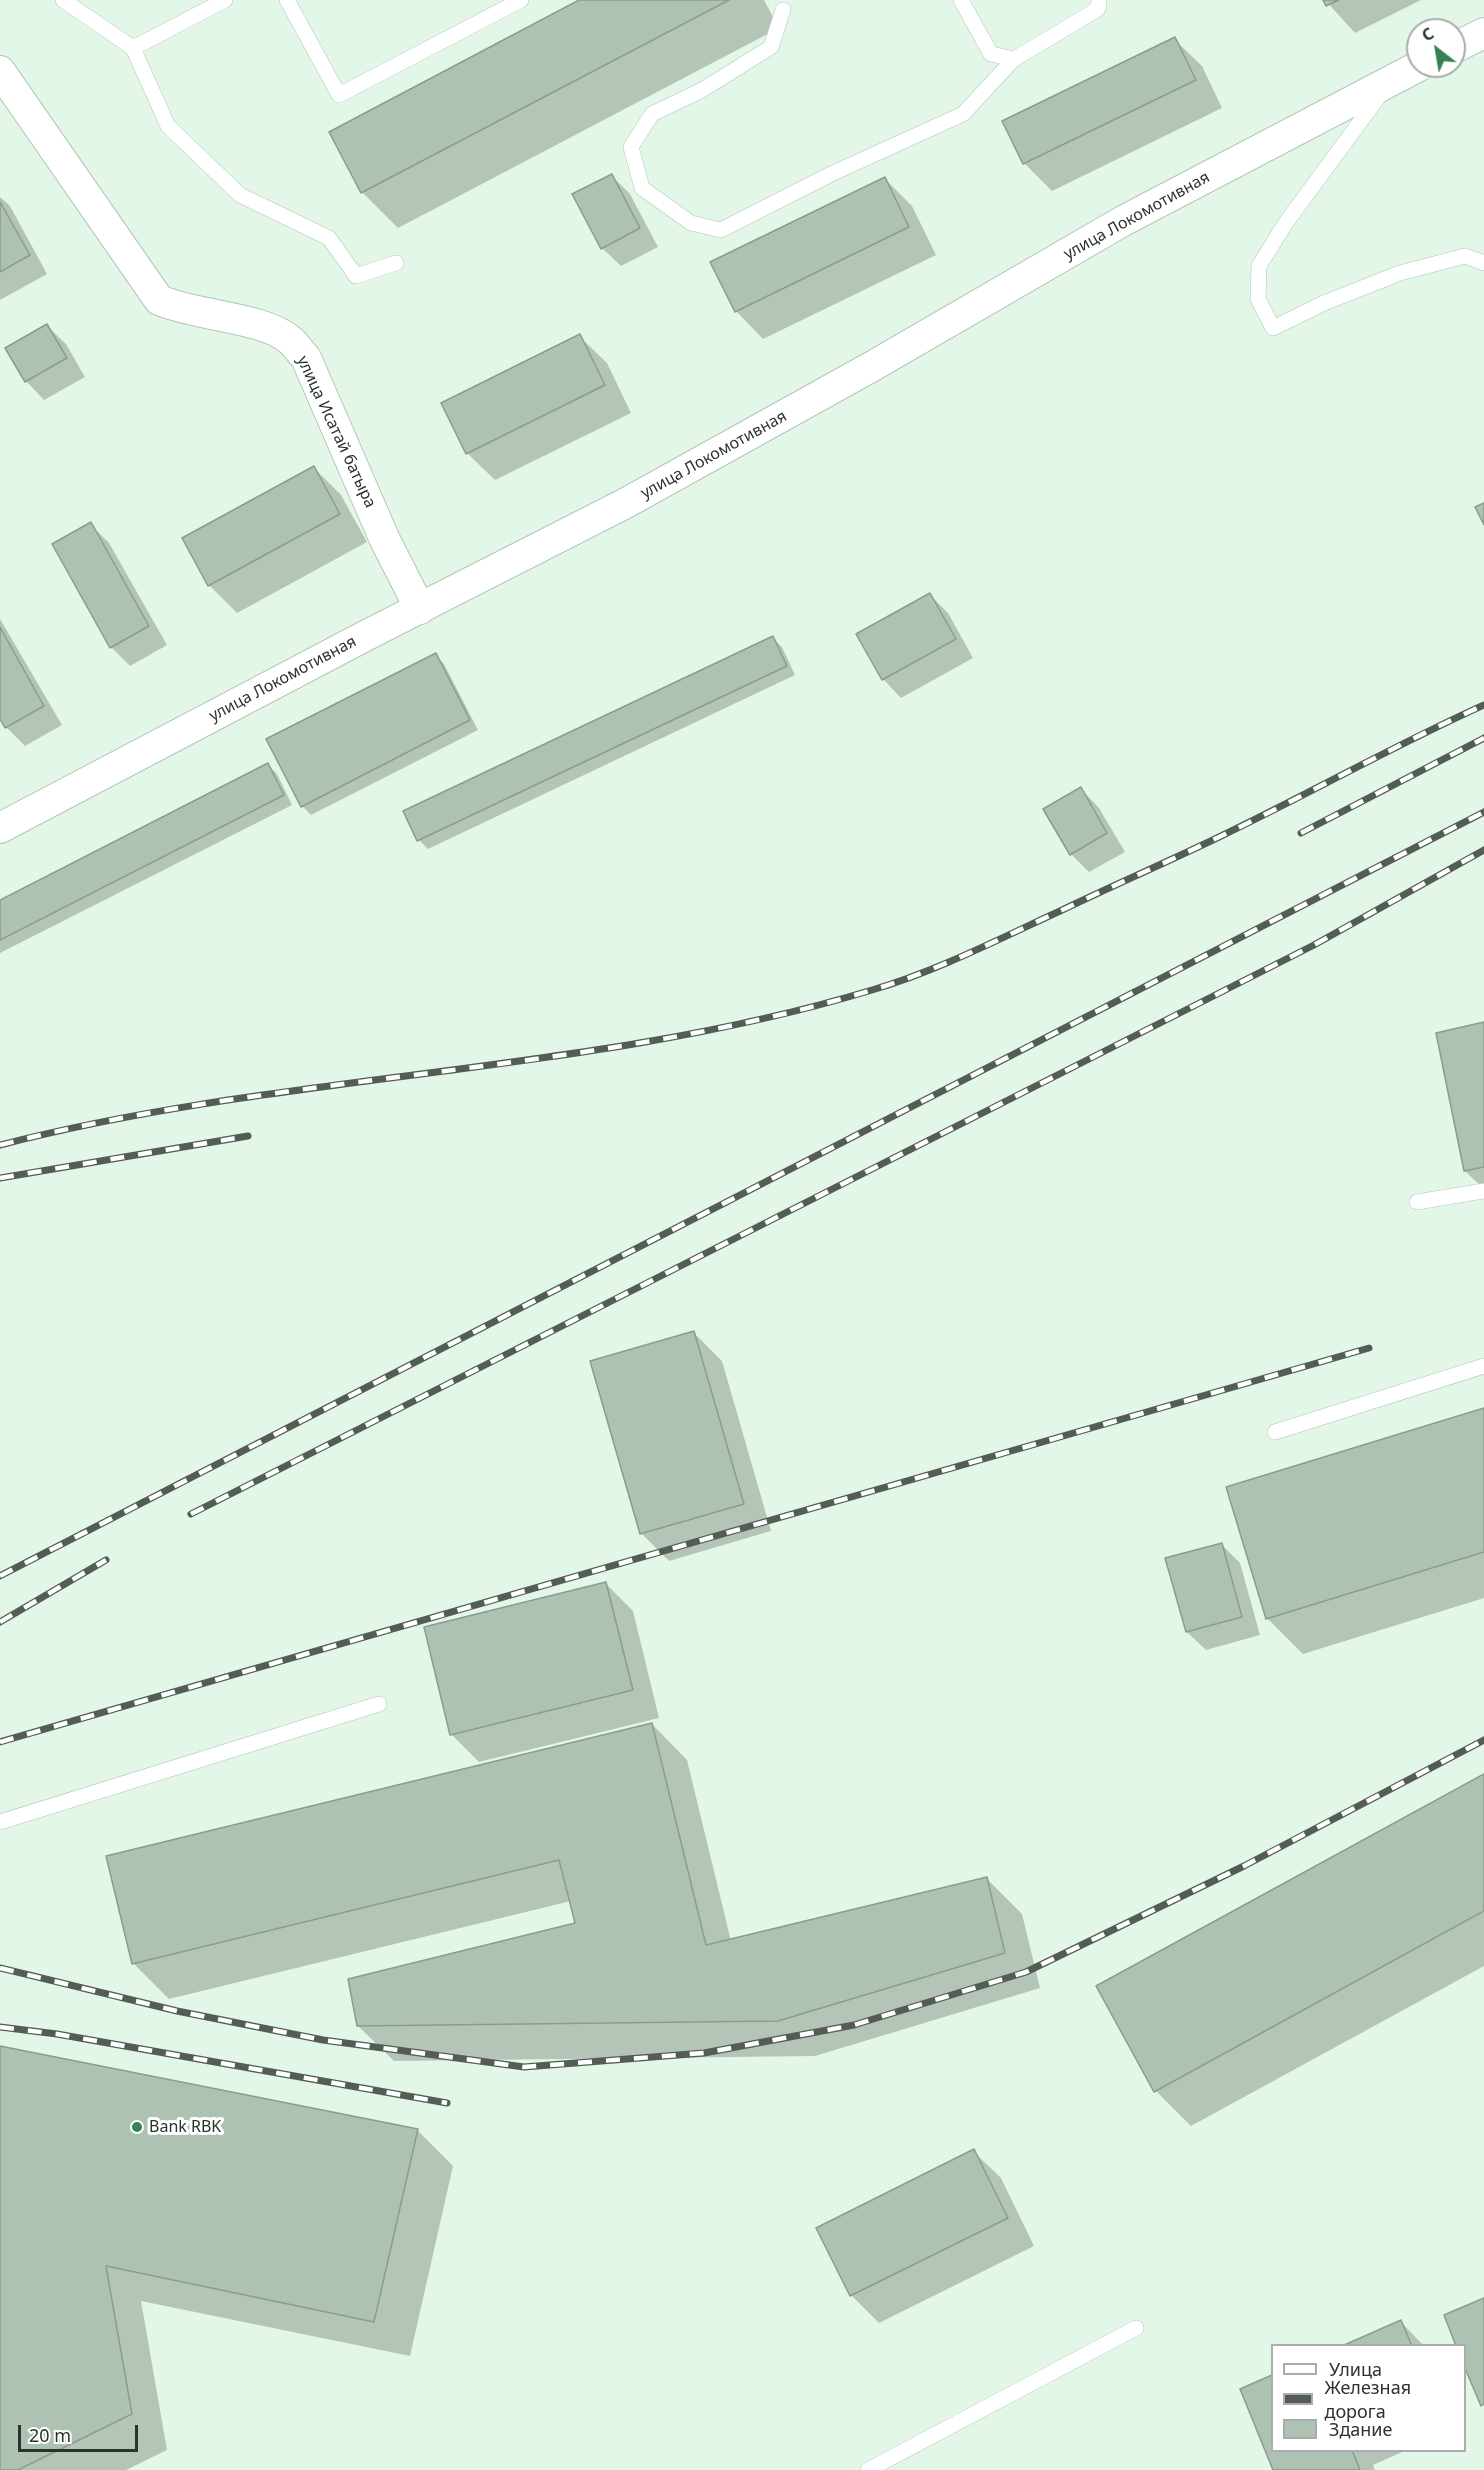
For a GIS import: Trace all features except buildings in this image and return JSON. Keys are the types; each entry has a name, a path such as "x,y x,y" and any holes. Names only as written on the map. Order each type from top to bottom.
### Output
{"street":[{"path":"1466,42 1484,33"},
{"name":"улица Исатай батыра","path":"0,71 159,300 178,308 268,327 290,340 306,358 384,538 420,609"},
{"name":"улица Локомотивная","path":"0,828 367,635 626,503 871,368 1124,221 1406,73"}],"lane":[{"path":"63,0 133,48 168,126 240,195 329,238 356,276 396,262"},
{"path":"133,48 225,0"},
{"path":"287,0 339,95 521,0"},
{"path":"961,0 991,54 1014,59"},
{"path":"783,10 771,47 702,90 652,114 631,147 642,188 691,223 721,230 831,174 963,114 1014,59 1098,9 1099,0"},
{"path":"1389,82 1285,224 1259,266 1258,300 1273,328 1324,303 1400,273 1465,256 1484,263"},
{"path":"1417,1202 1484,1191"},
{"path":"1275,1432 1484,1366"},
{"path":"0,1822 379,1704"},
{"path":"868,2470 1136,2328"}],"railway":[{"path":"0,1145 108,1121 217,1102 656,1040 765,1018 872,990 920,974 968,954 1251,822 1484,705"},
{"path":"1301,833 1484,738"},
{"path":"0,1576 1484,812"},
{"path":"191,1514 1314,945 1484,850"},
{"path":"0,1178 248,1136"},
{"path":"0,1742 1369,1348"},
{"path":"0,1622 106,1560"},
{"path":"0,1968 177,2011 323,2040 524,2067 704,2053 854,2025 1026,1972 1244,1866 1484,1740"},
{"path":"0,2027 57,2034 447,2103"}],"place":[{"name":"Bank RBK","path":"137,2127"}]}
